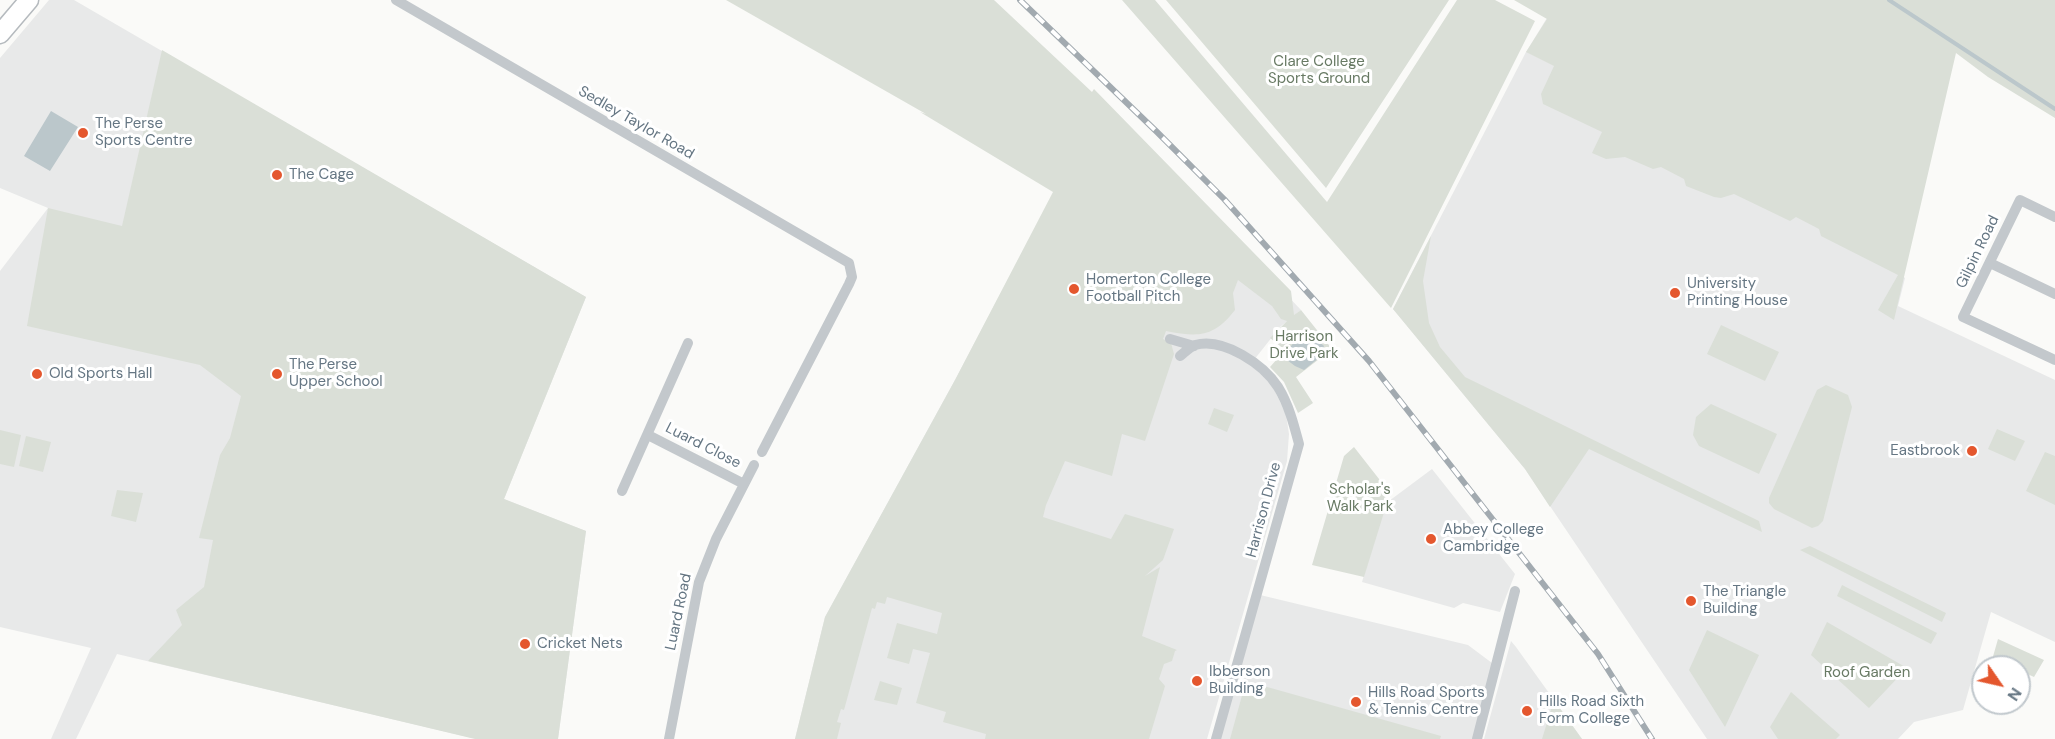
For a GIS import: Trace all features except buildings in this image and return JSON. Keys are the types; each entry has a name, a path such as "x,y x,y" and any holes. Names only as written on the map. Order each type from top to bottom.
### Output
{"main road":[{"path":"0,34 29,0"}],"street":[{"name":"Sedley Taylor Road","path":"396,0 844,259 851,268 852,277 762,452"},
{"name":"Gilpin Road","path":"2055,217 2020,200 1963,317 2055,360"},
{"path":"1990,263 2055,294"},
{"name":"Harrison Drive","path":"1170,339 1194,346 1207,344 1229,349 1251,359 1272,377 1290,410 1299,444 1216,739"},
{"name":"Luard Close","path":"622,490 688,343"},
{"path":"1180,356 1194,346"},
{"name":"Luard Close","path":"648,435 744,484"},
{"name":"Luard Road","path":"669,739 699,582 716,539 754,465"},
{"path":"1477,739 1515,591"}],"shaded area":[{"name":"The Perse Upper School","path":"49,0 74,0 586,297 504,499 586,531 558,739 472,738 117,654 76,739 51,739 91,648 0,627 0,271 48,208 0,188 0,58"},
{"path":"1558,0 1905,278 1898,306 2055,380 2055,642 1991,612 1979,655 1971,655 1971,682 1963,710 1914,722 1898,739 1707,739 1525,469 1393,309 1526,52"},
{"path":"1106,104 1301,310 1280,327 1250,365 1270,381 1286,414 1289,434 1287,461 1207,739 795,739 825,617 955,380 1054,192"},
{"path":"51,111 78,127 50,171 24,156"},
{"path":"1305,335 1315,338 1324,346 1320,357 1304,370 1287,360 1292,345"},
{"name":"Abbey College Cambridge","path":"1432,469 1515,574 1500,612 1463,603 1454,608 1362,582 1385,504"},
{"name":"Hills Road Sports & Tennis Centre","path":"1256,594 1468,645 1496,666 1476,739 1216,739"},
{"name":"Hills Road Sixth Form College","path":"1511,641 1516,647 1582,739 1484,739"}],"green space":[{"name":"Harrison Drive Park","path":"726,0 994,0 1092,92 1094,89 1291,291 1294,315 1301,310 1332,349 1296,377 1313,403 1298,413 1284,382 1270,367 1285,350 1270,338 1287,321 1281,319 1272,306 1238,280 1233,293 1235,310 1212,331 1187,334 1166,331 1163,339 1171,343 1174,354 1145,441 1122,434 1112,476 1065,461 1043,517 1111,539 1125,514 1174,529 1163,560 1145,576 1160,567 1142,636 1177,650 1172,661 1164,664 1159,679 1165,686 1149,739 985,739 986,734 943,722 946,712 916,703 930,653 913,649 909,664 887,658 897,623 937,634 942,613 887,597 885,604 877,602 875,609 872,608 844,710 841,709 837,722 841,723 837,739 795,739 825,617 955,380 1053,192 920,112 926,114"},
{"path":"1122,0 1155,0 1327,202 1457,0 1495,0 1535,21 1391,308"},
{"name":"Clare College Sports Ground","path":"1166,0 1449,0 1326,188"},
{"path":"1514,0 2055,0 2055,118 1988,77 1956,53 1894,320 1878,310 1898,275 1821,236 1819,229 1796,217 1790,221 1734,194 1721,198 1714,197 1686,186 1684,179 1661,167 1653,169 1625,157 1606,159 1592,153 1602,132 1543,104 1541,94 1554,66 1526,52 1547,19"},
{"name":"The Perse Upper School","path":"162,50 586,297 504,499 586,531 558,739 475,739 148,661 182,625 176,610 204,587 213,540 199,538 220,455 230,438 241,396 200,365 27,326 48,208 122,226"},
{"path":"1431,236 1423,281 1429,323 1440,347 1465,377 1759,521 1762,532 1589,449 1550,507 1525,469 1393,309"},
{"path":"1721,325 1779,352 1765,381 1707,354"},
{"path":"1826,385 1848,395 1852,407 1823,521 1812,528 1774,509 1769,503 1769,498 1817,390"},
{"path":"1711,404 1777,434 1759,474 1699,446 1693,435 1696,417"},
{"path":"1214,408 1234,415 1227,432 1208,424"},
{"path":"1997,429 2025,441 2015,461 1988,449"},
{"path":"0,430 21,435 14,467 0,464"},
{"path":"26,436 51,442 43,472 19,466"},
{"name":"Scholar's Walk Park","path":"1354,447 1390,493 1364,577 1312,565 1344,456"},
{"path":"2045,452 2055,456 2055,505 2026,491"},
{"path":"117,490 143,493 136,522 111,516"},
{"path":"1810,546 1946,613 1942,622 1800,550"},
{"path":"1842,585 1937,633 1931,644 1837,596"},
{"name":"Roof Garden","path":"1827,622 1907,668 1869,708 1811,655"},
{"path":"1707,630 1759,655 1725,727 1689,670"},
{"path":"1998,639 2044,660 2034,677 2031,676 2031,655 1993,655"},
{"path":"880,681 902,688 897,705 874,700"},
{"path":"1246,681 1441,736 1440,739 1230,739"},
{"name":"Roof Garden","path":"1791,692 1840,735 1836,739 1778,739 1770,727"},
{"path":"1554,700 1582,739 1542,739"}],"waterway":[{"path":"1889,0 2055,109"}],"railway":[{"path":"1020,0 1224,199 1369,361 1598,654 1652,739"}],"place":[{"name":"The Perse Sports Centre","path":"83,133"},
{"name":"The Cage","path":"277,175"},
{"name":"Homerton College Football Pitch","path":"1074,289"},
{"name":"University Printing House","path":"1675,293"},
{"name":"Old Sports Hall","path":"37,374"},
{"name":"The Perse Upper School","path":"277,374"},
{"name":"Eastbrook","path":"1972,451"},
{"name":"Abbey College Cambridge","path":"1431,539"},
{"name":"The Triangle Building","path":"1691,601"},
{"name":"Cricket Nets","path":"525,644"},
{"name":"Ibberson Building","path":"1197,681"},
{"name":"Hills Road Sports & Tennis Centre","path":"1356,702"},
{"name":"Hills Road Sixth Form College","path":"1527,711"}]}
